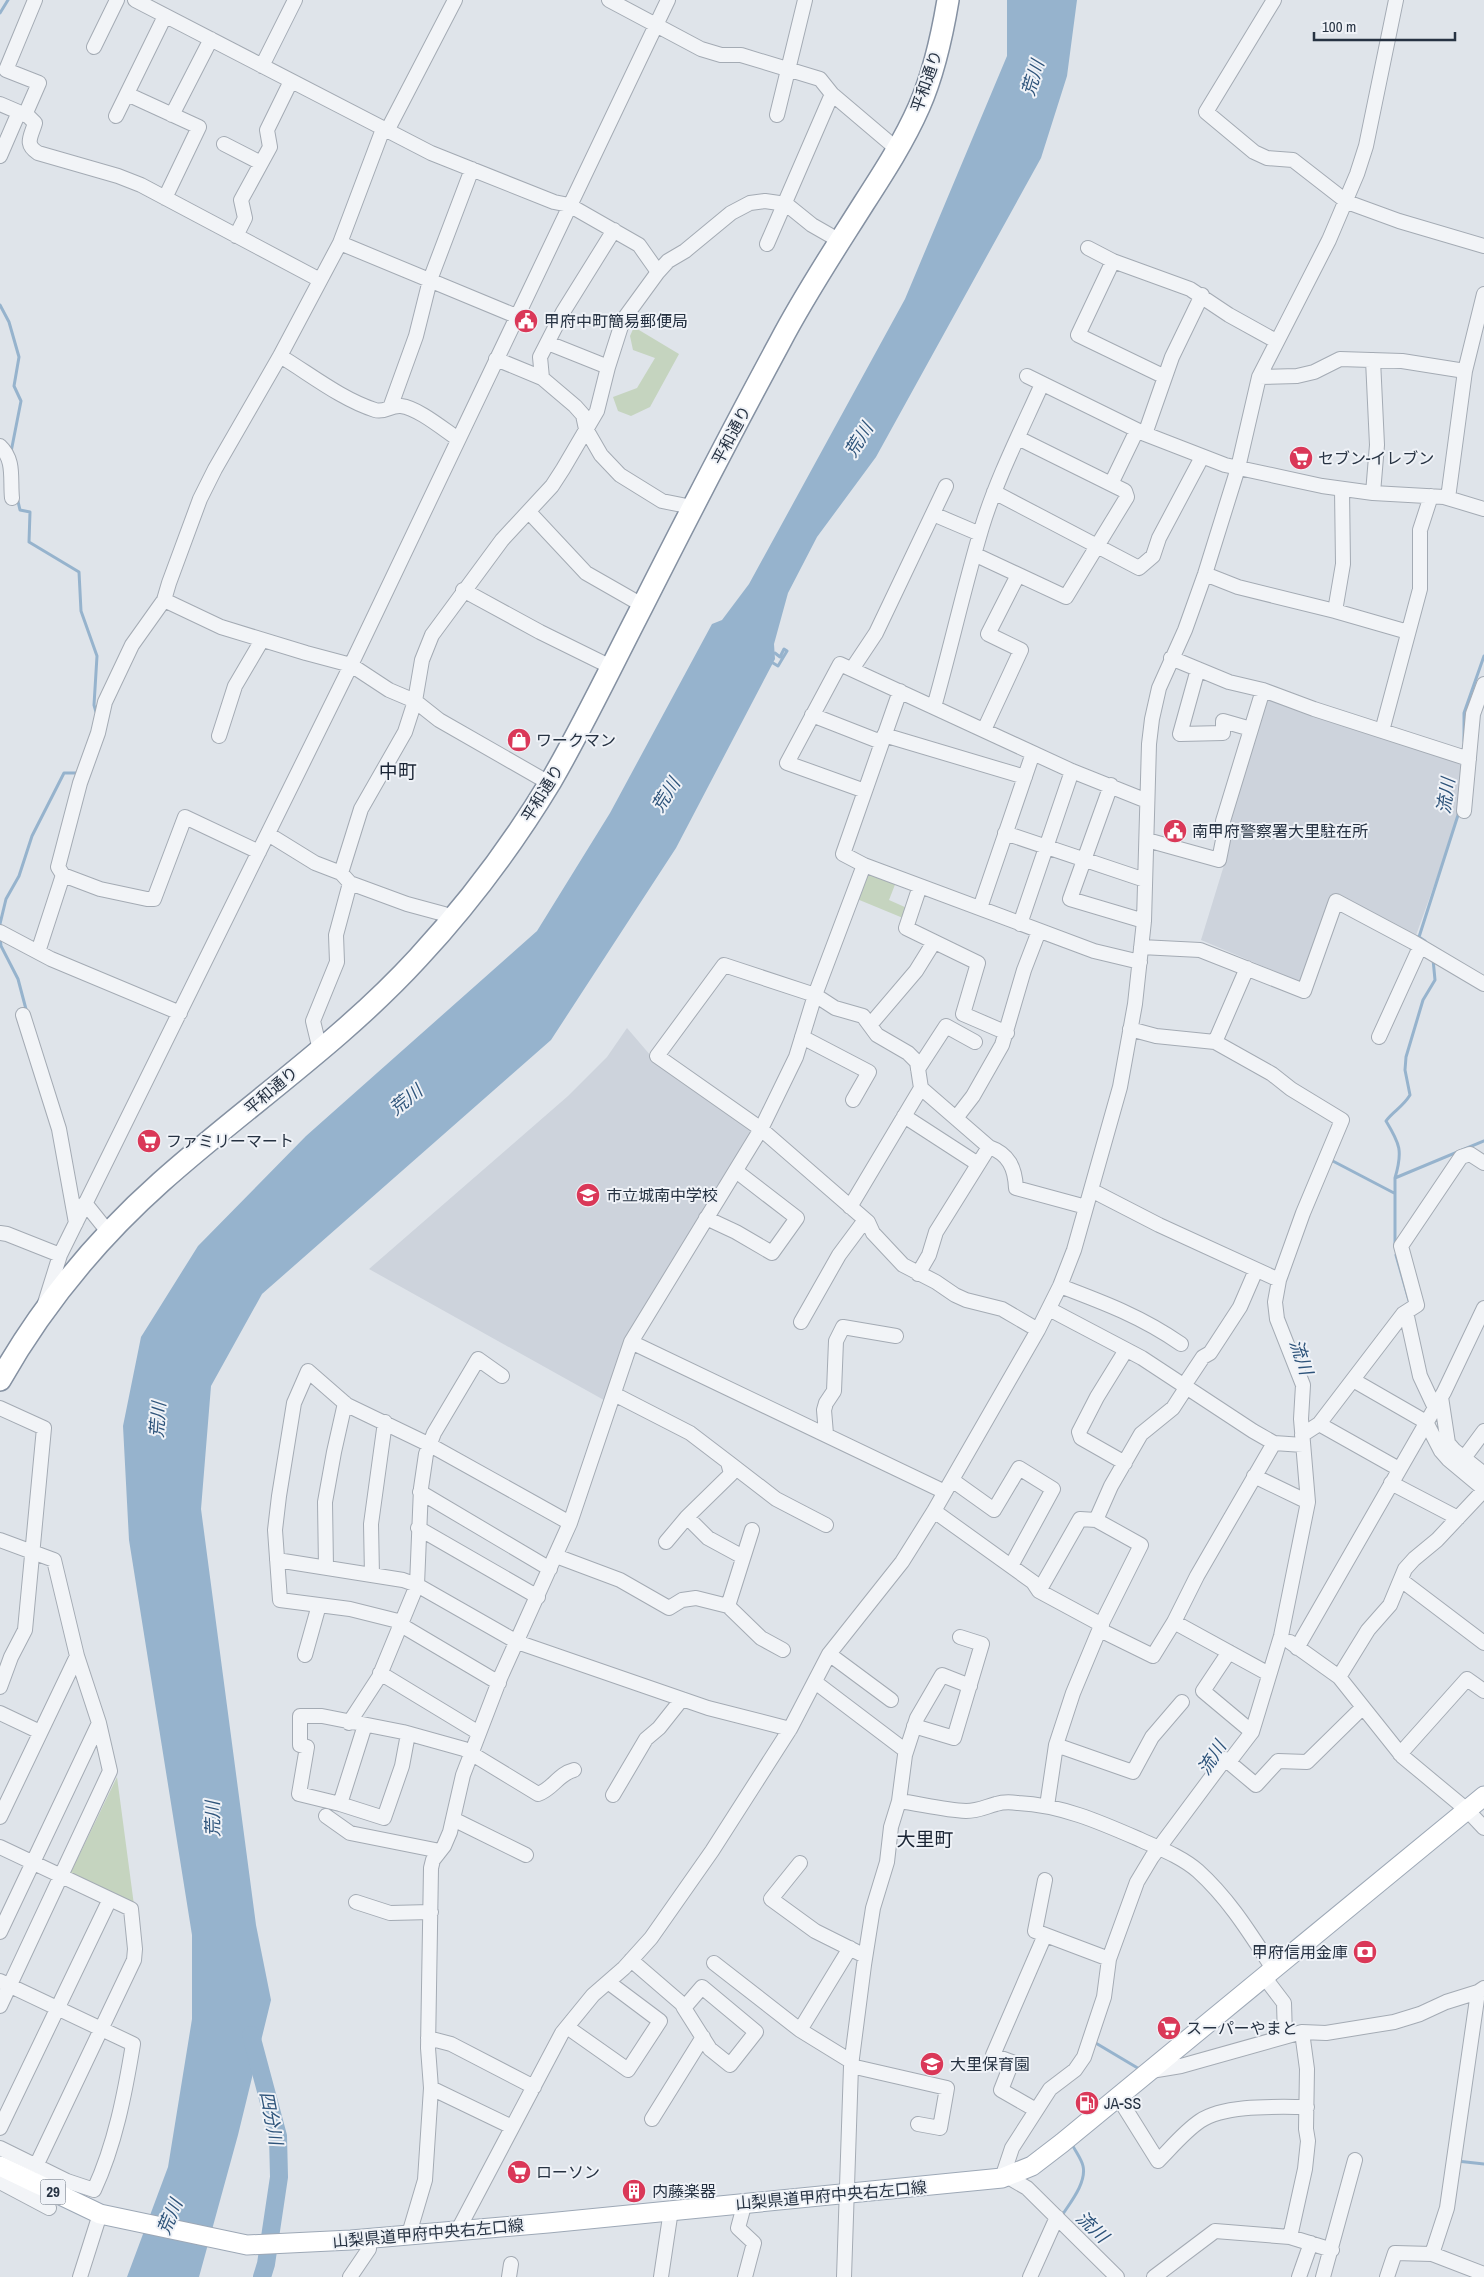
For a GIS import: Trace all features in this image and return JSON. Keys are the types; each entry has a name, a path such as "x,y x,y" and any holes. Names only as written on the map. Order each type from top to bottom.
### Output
{"highway":[{"name":"平和通り","path":"0,1380 40,1316 77,1269 109,1233 163,1181 320,1050 387,991 452,920 516,834 549,783 581,726 692,507 783,336 898,150 920,106 933,69 948,0"}],"main road":[{"name":"山梨県道甲府中央右左口線","path":"0,2166 104,2215 247,2244 280,2244 368,2238 848,2194 1005,2177 1032,2166 1120,2101 1146,2075 1484,1796"}],"street":[{"path":"0,156 39,83 6,70 35,0"},
{"path":"94,47 117,0"},
{"path":"135,0 385,130 472,170 554,202 569,205 639,245 658,272"},
{"path":"262,66 295,0"},
{"path":"259,852 185,817 154,899 100,889 63,875 58,867 64,838 85,768 98,733 104,702 132,645 164,600 200,499 233,435 280,356 340,243 385,130 455,0"},
{"path":"609,0 701,49 721,55 741,54 820,79 832,94 898,150"},
{"path":"40,1316 60,1255 350,665 668,0"},
{"path":"778,114 805,0"},
{"path":"1274,0 1206,112 1254,152 1267,158 1293,160 1347,202 1399,221 1484,246"},
{"path":"458,2230 567,2026 593,1995 631,1960 651,1938 712,1851 790,1729 829,1654 902,1562 934,1511 1038,1330 1060,1286 1086,1207 1120,1087 1130,1029 1144,920 1147,801 1152,719 1159,688 1185,630 1205,574 1238,468 1259,376 1347,202 1364,151 1396,0"},
{"path":"116,116 165,16"},
{"path":"172,115 210,39"},
{"path":"236,236 245,218 241,200 270,147 267,130 291,81"},
{"path":"127,94 199,127 165,198"},
{"path":"767,244 786,204 832,94"},
{"path":"0,104 22,113 35,123 29,144 30,148 38,154 118,176 165,198 320,280"},
{"path":"224,144 261,163"},
{"path":"390,408 416,336 430,280 472,170"},
{"path":"320,1050 313,1021 337,962 336,935 361,809 405,732 414,701 422,660 432,635 463,590 502,540 552,486 597,411 608,367 624,320 668,261 685,251 731,213 750,203 765,201 786,204 812,225 840,242"},
{"path":"542,378 540,357 561,315 614,230"},
{"path":"340,243 516,316"},
{"path":"1088,248 1113,261 1190,289 1229,315 1276,341"},
{"path":"1113,261 1078,335 1165,378"},
{"path":"1448,498 1465,371 1484,294"},
{"path":"1111,484 1141,432 1165,378 1172,357 1202,296"},
{"path":"548,343 608,367"},
{"path":"280,356 353,400 383,412 390,408 402,406 419,414 458,439"},
{"path":"496,359 542,378 583,415 586,429 601,455 620,475 662,500 692,507"},
{"path":"1259,376 1297,376 1314,372 1340,359 1402,361 1465,371"},
{"path":"1373,360 1377,445 1373,493"},
{"path":"1027,376 1141,432 1202,457 1238,468 1298,482 1373,493 1448,498 1484,509"},
{"path":"934,707 954,623 994,492 1042,384"},
{"path":"976,555 1066,596 1127,498 1125,491 1018,438"},
{"path":"0,446 8,454 11,462 12,498"},
{"path":"994,492 1139,568 1153,556 1159,538 1202,457"},
{"path":"852,669 876,633 946,486"},
{"path":"1335,611 1343,564 1342,488"},
{"path":"1382,731 1420,589 1420,530 1431,496"},
{"path":"529,512 586,573 642,606"},
{"path":"933,514 980,534"},
{"path":"984,730 1021,650 988,634 1018,574"},
{"path":"1205,574 1238,587 1335,611 1408,632"},
{"path":"463,590 540,632 611,667"},
{"path":"164,600 204,620 262,640 350,665 389,690 414,701 439,720 549,783"},
{"path":"219,736 235,686 262,640"},
{"path":"1171,658 1229,682 1263,690 1466,758"},
{"path":"865,791 787,764 840,664 1072,771 1147,801"},
{"path":"1198,669 1180,734 1223,733 1223,721 1251,729"},
{"path":"1464,811 1466,758 1478,718 1484,684"},
{"path":"1147,840 1219,860 1223,840 1223,821 1263,690"},
{"path":"900,691 843,854 864,865 1038,931 1094,951 1140,962"},
{"path":"812,715 883,738 1025,777"},
{"path":"980,908 1033,753"},
{"path":"1020,924 1072,771"},
{"path":"1111,785 1070,899 1144,920"},
{"path":"1006,833 1145,880"},
{"path":"268,834 315,863 346,878 407,904 444,914 452,920"},
{"path":"409,2234 425,2180 431,2088 428,2038 431,1868 450,1832 463,1775 498,1683 570,1524 631,1342 761,1129 796,1057 815,995 864,865"},
{"path":"38,952 63,875"},
{"path":"920,886 906,928 978,963 963,1014 1007,1033"},
{"path":"1141,947 1200,950 1304,991 1336,901 1483,981"},
{"path":"956,1118 973,1096 1002,1045 1024,970 1038,931"},
{"path":"0,932 38,952 180,1013"},
{"path":"870,1025 916,970 934,942"},
{"path":"1379,1037 1427,950"},
{"path":"850,1207 920,1088 917,1062 908,1052 876,1035 862,1016 835,1008 815,995 724,965 657,1056 761,1129 850,1207 865,1220 872,1233 903,1264 966,1300 1002,1309 1038,1330"},
{"path":"1215,1042 1247,968"},
{"path":"22,1015 59,1129 76,1223"},
{"path":"918,1070 946,1026 975,1042"},
{"path":"1130,1029 1156,1036 1215,1042 1272,1074 1291,1089 1342,1120 1306,1205 1279,1280 1275,1302 1277,1319 1303,1385 1300,1419 1308,1502 1281,1636 1252,1732 1228,1762"},
{"path":"802,1037 869,1072 853,1100"},
{"path":"920,1088 989,1147 998,1150 1014,1168 1016,1188 1086,1207"},
{"path":"904,1116 978,1164"},
{"path":"918,1274 929,1255 936,1232 989,1147"},
{"path":"1484,1163 1470,1154 1461,1157 1401,1246 1420,1376 1438,1403 1448,1442 1484,1474"},
{"path":"706,1218 736,1232 772,1253 797,1218 736,1171"},
{"path":"1091,1190 1158,1225 1279,1280"},
{"path":"85,1203 109,1233"},
{"path":"801,1322 839,1255 865,1220"},
{"path":"0,1233 60,1255"},
{"path":"1096,1520 1141,1434 1173,1408 1203,1357 1210,1353 1240,1308 1256,1270"},
{"path":"1060,1286 1124,1310 1156,1326 1181,1344"},
{"path":"1297,1648 1438,1403 1484,1308"},
{"path":"1049,1309 1142,1358 1274,1443 1302,1440 1319,1424 1410,1310"},
{"path":"826,1434 824,1410 834,1391 836,1341 843,1327 896,1336"},
{"path":"631,1342 945,1492"},
{"path":"1125,1463 1081,1438 1080,1432 1097,1397 1126,1350"},
{"path":"349,1722 380,1673 417,1585 420,1492 434,1433 478,1358 502,1376"},
{"path":"498,1683 401,1623 350,1609 280,1600 276,1530 279,1496 294,1404 308,1371 345,1403 430,1445 570,1524"},
{"path":"1340,1677 1368,1630 1390,1605 1405,1569 1437,1540 1484,1490 1448,1460 1441,1451 1426,1422 1353,1380"},
{"path":"614,1394 690,1433 776,1499 826,1526"},
{"path":"326,1567 325,1502 345,1403"},
{"path":"0,1408 44,1428 25,1630 11,1657 0,1687"},
{"path":"372,1575 371,1524 385,1422"},
{"path":"1319,1424 1400,1469"},
{"path":"1464,1458 1484,1431"},
{"path":"934,1511 1033,1582 1039,1592 1153,1656 1274,1443"},
{"path":"666,1542 687,1517 731,1474 728,1462"},
{"path":"952,1480 994,1510 1019,1468 1053,1489 1011,1566"},
{"path":"1254,1476 1308,1502"},
{"path":"1391,1483 1458,1518"},
{"path":"420,1492 553,1563 620,1580 669,1608 682,1600 696,1598 728,1606 761,1638 783,1650"},
{"path":"687,1517 708,1538 743,1557"},
{"path":"1039,1592 1080,1519 1096,1520 1141,1545 1073,1692 1056,1745 1047,1806"},
{"path":"418,1528 538,1597"},
{"path":"728,1606 752,1530"},
{"path":"0,1540 54,1560 77,1656 99,1723 110,1771 61,1876 5,1983 0,2006"},
{"path":"277,1560 402,1580 417,1585 516,1642 716,1710 790,1729"},
{"path":"1401,1580 1484,1643"},
{"path":"305,1655 319,1605"},
{"path":"1174,1622 1269,1674"},
{"path":"1281,1636 1340,1677 1362,1708 1400,1754 1421,1774 1467,1810 1484,1828"},
{"path":"914,1726 954,1738 982,1644 960,1637"},
{"path":"1229,1652 1202,1691 1252,1732"},
{"path":"829,1654 891,1700"},
{"path":"0,1818 77,1656"},
{"path":"380,1673 479,1733"},
{"path":"844,2277 851,2064 865,1956 874,1908 887,1862 891,1827 899,1801 906,1751 914,1726 942,1675 970,1686"},
{"path":"1400,1754 1467,1679 1484,1691"},
{"path":"814,1682 906,1751"},
{"path":"613,1795 646,1740 659,1728 682,1699"},
{"path":"1056,1745 1133,1772 1152,1737 1182,1702"},
{"path":"1110,2274 1026,2188 1005,2177 1012,2148 1050,2089 1075,2070 1084,2057 1104,1997 1109,1959 1137,1882 1159,1848 1184,1817 1198,1794 1225,1759 1256,1785 1278,1761 1307,1762 1362,1708"},
{"path":"0,1714 40,1732"},
{"path":"408,1734 402,1766 384,1818 340,1804 299,1794 307,1747 300,1745 300,1716 322,1716 408,1734 464,1749 538,1794 548,1790 563,1773 574,1770"},
{"path":"0,1932 99,1723"},
{"path":"340,1804 365,1725"},
{"path":"899,1801 967,1811 980,1810 997,1803 1018,1803 1062,1809 1106,1825 1182,1859 1229,1903 1270,1974 1284,2003 1285,2036"},
{"path":"326,1816 350,1833 440,1852"},
{"path":"453,1819 526,1854"},
{"path":"0,1847 131,1909 135,1949 134,1960 36,2166"},
{"path":"800,1863 771,1899 815,1931 865,1956"},
{"path":"1045,1880 1034,1931 1109,1959"},
{"path":"0,2128 110,1899"},
{"path":"356,1902 390,1913 430,1912"},
{"path":"1036,2110 1001,2090 1012,2062 993,2055 1045,1935"},
{"path":"800,2030 850,1948"},
{"path":"631,1960 684,2008 710,2049 730,2065 756,2032 702,1987 684,2008"},
{"path":"714,1963 800,2030 851,2064 947,2088 940,2128 918,2124"},
{"path":"567,2026 628,2070 660,2021 608,1982"},
{"path":"0,2148 67,2181 94,2190 102,2174 112,2141 133,2044 5,1983"},
{"path":"1146,2075 1302,2032 1326,2034 1394,2022 1481,1990 1447,2208 1432,2254"},
{"path":"1290,2237 1305,2169 1308,2141 1306,2129 1306,2069 1302,2032"},
{"path":"652,2120 703,2037"},
{"path":"428,2038 451,2044 534,2087"},
{"path":"431,2088 512,2128"},
{"path":"1120,2101 1158,2161 1201,2121 1214,2115 1252,2106 1307,2107"},
{"path":"1323,2277 1332,2250 1355,2160"},
{"path":"0,2182 49,2208"},
{"path":"745,2202 738,2228 754,2243 745,2277"},
{"path":"661,2277 671,2210"},
{"path":"80,2277 104,2215"},
{"path":"1030,2277 1057,2218"},
{"path":"1154,2277 1215,2231 1290,2237 1332,2250"},
{"path":"350,2277 369,2249 368,2238"},
{"path":"1299,2277 1311,2243"},
{"path":"1387,2277 1396,2253 1432,2254 1484,2274"}],"shaded area":[{"path":"1266,696 1462,757 1459,816 1415,938 1333,896 1303,980 1298,981 1201,940 1229,849 1225,827"},
{"name":"市立城南中学校","path":"627,1028 651,1056 761,1129 631,1342 611,1404 369,1269 568,1096 607,1057"}],"green space":[{"path":"634,327 679,354 650,407 631,416 618,411 613,397 637,388 655,358 633,350 630,336"},
{"path":"869,866 898,877 889,900 907,908 903,918 857,899"},
{"path":"117,1777 134,1905 70,1874"}],"water":[{"name":"荒川","path":"1007,0 1077,0 1067,76 1041,158 876,457 817,537 788,593 774,644 775,659 676,848 551,1040 262,1294 211,1386 201,1509 256,1925 271,2000 238,2135 199,2277 127,2277 168,2167 192,2019 192,1935 129,1540 123,1426 141,1337 198,1246 306,1136 537,931 610,813 712,624 722,620 749,584 905,299 1007,56"}],"waterway":[{"path":"0,13 8,0"},
{"path":"0,305 9,322 19,357 14,386 21,401 11,452"},
{"path":"17,497 20,510 30,512 29,542 79,572 81,611 97,656 94,705 96,712"},
{"path":"773,663 778,666 787,651 784,649 780,657 775,653"},
{"name":"流川","path":"1464,741 1464,713 1484,656"},
{"path":"0,924 6,899 19,876 32,836 64,773 79,773"},
{"name":"流川","path":"1425,941 1419,937 1459,812"},
{"path":"0,937 1,946 18,979 27,1013"},
{"path":"1395,1178 1399,1161 1399,1148 1386,1121 1410,1095 1405,1070 1406,1057 1423,1000 1435,980 1433,959"},
{"path":"1395,1246 1395,1178 1484,1141"},
{"path":"1329,1159 1394,1193"},
{"path":"1396,1255 1410,1304"},
{"name":"四分川","path":"251,2035 278,2136 279,2177 266,2264 262,2277"},
{"name":"流川","path":"1095,2041 1141,2070"},
{"name":"流川","path":"1061,2217 1080,2186 1084,2173 1082,2163 1072,2144"},
{"path":"1457,2161 1484,2164"}],"place":[{"name":"甲府中町簡易郵便局","path":"526,321"},
{"name":"セブン-イレブン","path":"1301,458"},
{"name":"ワークマン","path":"519,740"},
{"name":"南甲府警察署大里駐在所","path":"1175,831"},
{"name":"ファミリーマート","path":"149,1141"},
{"name":"市立城南中学校","path":"588,1195"},
{"name":"甲府信用金庫","path":"1365,1952"},
{"name":"スーパーやまと","path":"1169,2028"},
{"name":"大里保育園","path":"932,2064"},
{"name":"JA-SS","path":"1087,2103"},
{"name":"ローソン","path":"519,2172"},
{"name":"内藤楽器","path":"634,2191"}],"district":[{"name":"中町","path":"398,771"},
{"name":"大里町","path":"925,1839"}]}
